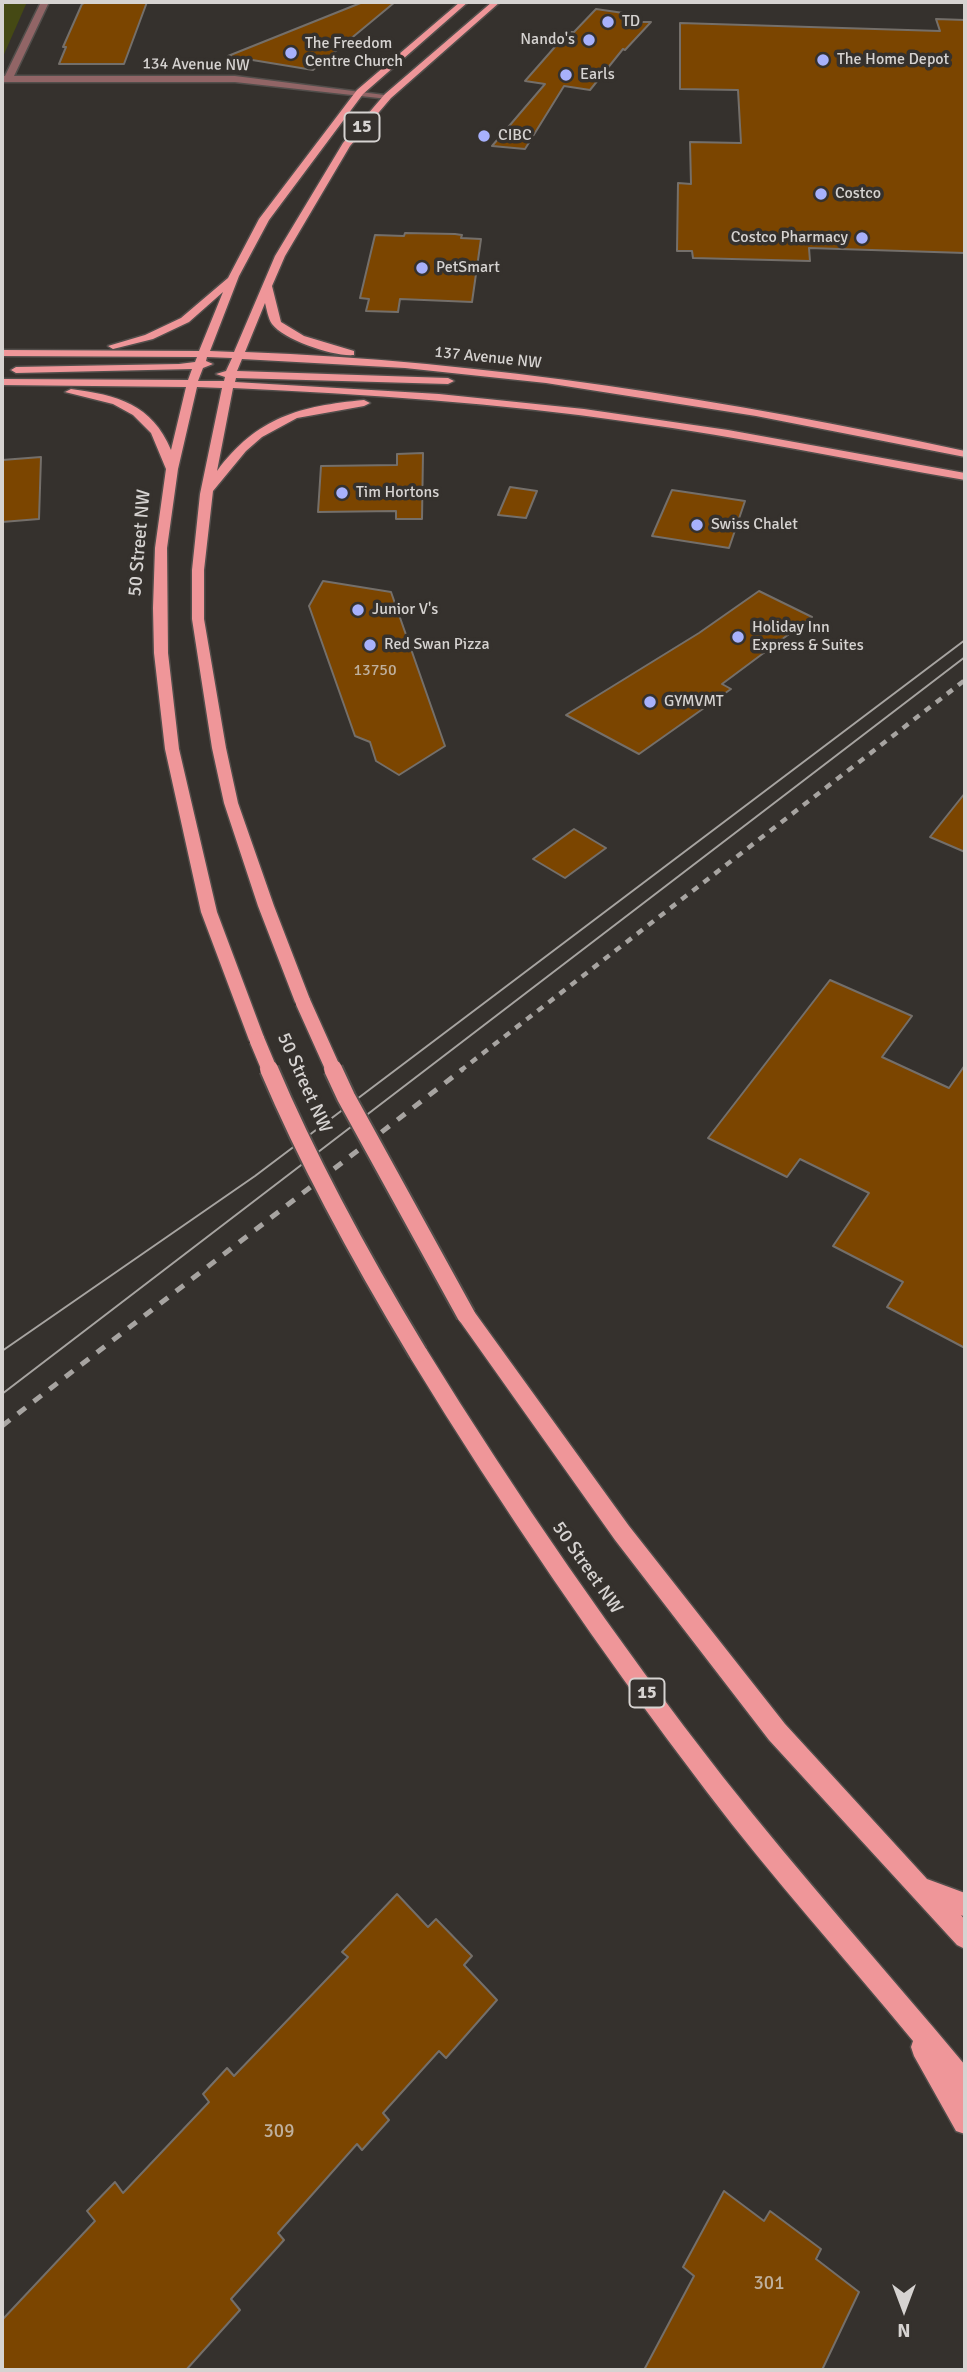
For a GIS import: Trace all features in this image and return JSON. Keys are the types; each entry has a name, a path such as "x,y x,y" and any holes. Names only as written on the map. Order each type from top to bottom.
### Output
{"main road":[{"name":"50 Street NW","path":"464,2 360,92 264,219 234,276 192,383 172,468 160,548 159,608 161,653 172,749 209,912 289,1116 366,1267 493,1473 579,1600 716,1786 965,2084"},
{"name":"50 Street NW","path":"496,2 388,96 346,145 280,256 230,379 206,494 198,570 198,619 219,748 235,816 303,1002 346,1097 467,1315 622,1533 777,1732 965,1937"},
{"path":"83,352 149,337 190,318 234,276"},
{"path":"267,285 277,323 289,332 324,348 404,365"},
{"path":"2,353 83,352 202,360"},
{"name":"137 Avenue NW","path":"202,360 238,356 404,365 602,387 804,420 965,454"},
{"path":"2,371 202,360"},
{"path":"2,382 192,383 230,379 385,377 536,388 602,387"},
{"path":"230,379 636,420 793,444 965,477"},
{"path":"16,382 99,395 130,408 156,430 172,468"},
{"path":"206,494 232,456 249,439 291,416 330,406 438,398"},
{"path":"917,1886 965,1905"},
{"path":"904,2013 965,2122"}],"street":[{"path":"5,78 44,2"},
{"name":"134 Avenue NW","path":"5,78 211,78 388,96"}],"green space":[{"path":"2,2 27,2 2,59"}],"building":[{"path":"147,2 124,64 59,64 66,47 63,47 82,4"},
{"path":"363,2 395,2 313,70 228,56"},
{"path":"596,9 637,15 631,22 651,22 625,50 623,49 590,90 564,86 525,149 492,146 545,84 525,81 568,32 574,32"},
{"path":"936,19 965,20 965,253 809,248 810,261 693,258 692,251 677,251 678,183 691,184 690,142 741,143 738,90 680,89 680,23 940,31"},
{"name":"PetSmart","path":"405,233 455,234 462,235 461,238 481,239 472,302 400,299 398,312 366,311 369,299 360,298 375,235 404,236"},
{"path":"423,453 422,519 396,519 396,511 318,512 321,466 397,465 397,454"},
{"path":"41,457 39,519 2,522 2,460"},
{"path":"510,487 537,491 526,518 498,515"},
{"name":"Swiss Chalet","path":"672,490 745,501 729,548 652,536"},
{"path":"323,581 391,592 445,746 399,775 376,761 370,742 355,736 309,606"},
{"path":"759,591 812,617 722,684 731,689 639,754 566,715 699,633"},
{"path":"965,793 965,852 930,837"},
{"path":"574,829 606,848 565,878 533,859"},
{"path":"830,980 912,1016 882,1057 949,1088 965,1065 965,1348 887,1307 903,1282 833,1246 869,1193 800,1159 787,1177 708,1138"},
{"path":"397,1894 428,1927 436,1919 472,1956 464,1965 497,2000 446,2058 439,2051 383,2113 389,2120 362,2150 357,2144 278,2233 284,2240 231,2299 240,2310 186,2370 2,2370 2,2320 95,2221 87,2211 115,2182 123,2193 209,2102 203,2094 227,2068 234,2076 348,1957 342,1952"},
{"path":"724,2191 764,2221 770,2211 821,2249 816,2259 859,2292 822,2370 644,2370 694,2276 683,2267"}],"tram line":[{"path":"2,1351 255,1176 965,640"},
{"path":"2,1394 965,657"}],"railway":[{"path":"460,1071 965,680"},
{"path":"2,1426 463,1069"}],"place":[{"name":"TD","path":"608,22"},
{"name":"Nando's","path":"589,40"},
{"name":"The Freedom Centre Church","path":"291,53"},
{"name":"The Home Depot","path":"823,60"},
{"name":"Earls","path":"566,75"},
{"name":"CIBC","path":"484,136"},
{"name":"Costco","path":"821,194"},
{"name":"Costco Pharmacy","path":"862,238"},
{"name":"PetSmart","path":"422,268"},
{"name":"Tim Hortons","path":"342,493"},
{"name":"Swiss Chalet","path":"697,525"},
{"name":"Junior V's","path":"358,610"},
{"name":"Holiday Inn Express & Suites","path":"738,637"},
{"name":"Red Swan Pizza","path":"370,645"},
{"name":"GYMVMT","path":"650,702"}]}
